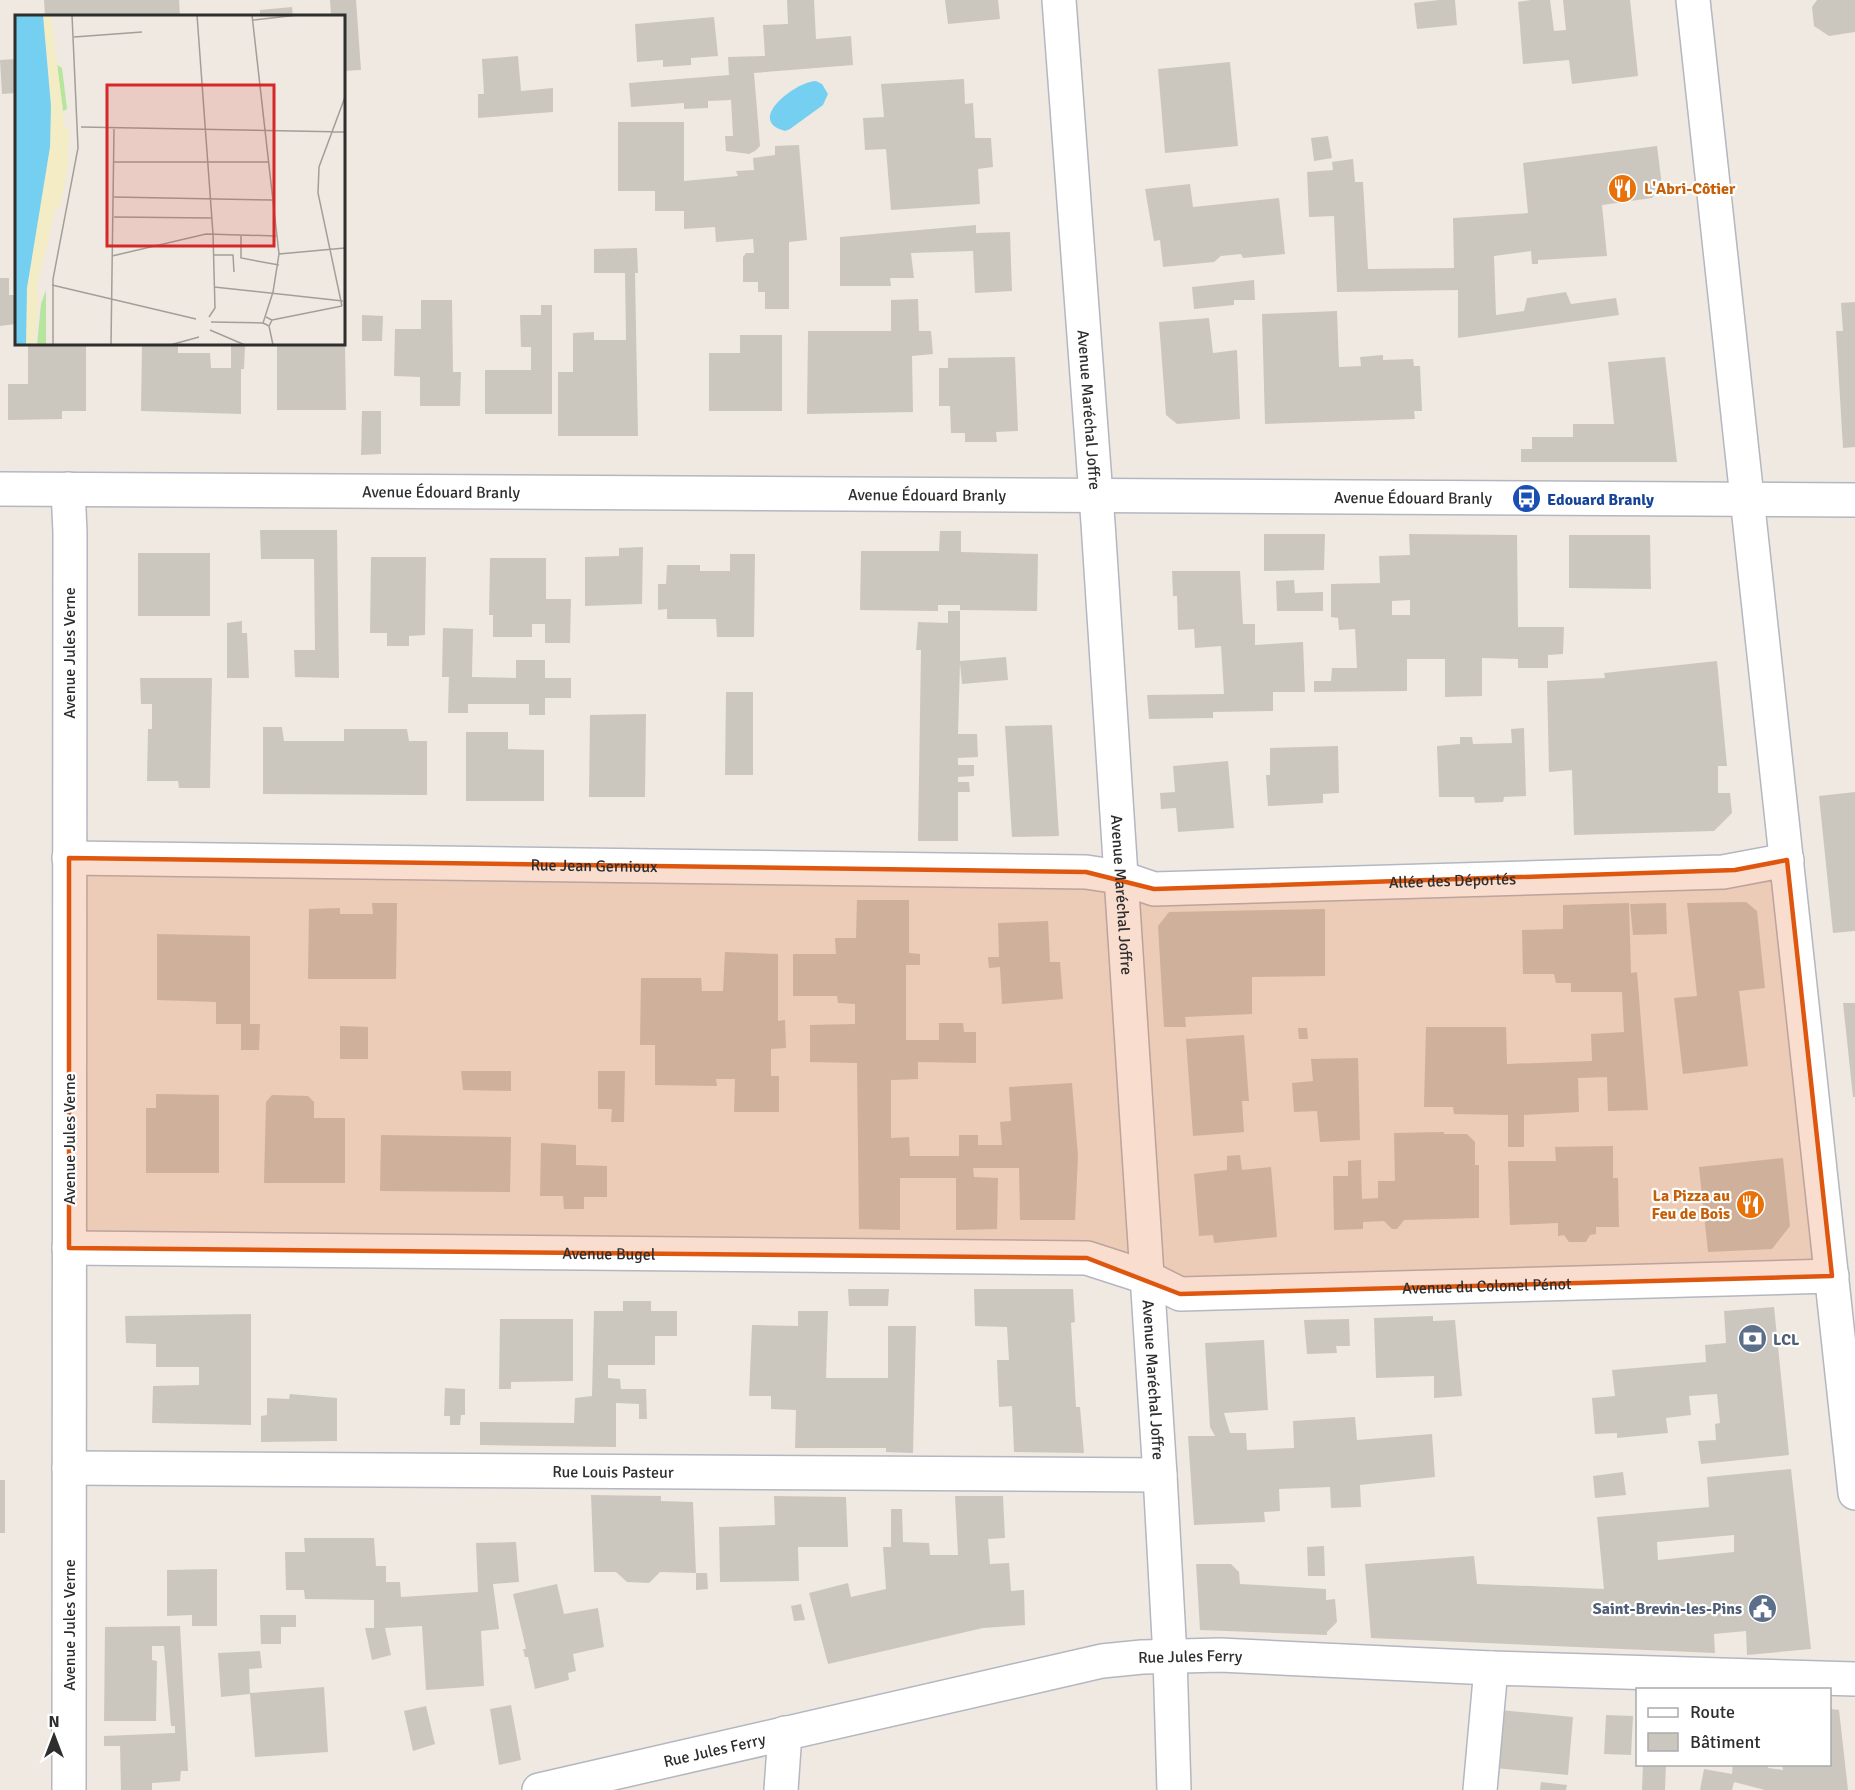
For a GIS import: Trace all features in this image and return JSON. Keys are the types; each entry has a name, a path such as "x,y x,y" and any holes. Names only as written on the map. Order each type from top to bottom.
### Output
{"street":[{"name":"Avenue Maréchal Joffre","path":"1059,0 1095,495 1160,1475 1170,1657 1174,1790"},
{"path":"1694,0 1855,1493"},
{"name":"Avenue Édouard Branly","path":"0,489 1855,500"},
{"name":"Avenue Jules Verne","path":"68,489 70,532 69,1790"},
{"name":"Rue Jean Gernioux","path":"69,858 1086,872 1119,877"},
{"name":"Allée des Déportés","path":"1119,877 1154,889 1723,872 1787,860"},
{"name":"Avenue Bugel","path":"69,1248 1087,1258 1146,1277"},
{"name":"Avenue du Colonel Pénot","path":"1146,1277 1180,1294 1832,1276"},
{"name":"Rue Louis Pasteur","path":"69,1468 1160,1475"},
{"name":"Rue Jules Ferry","path":"539,1790 1102,1661 1142,1657 1220,1655 1491,1668 1855,1679"},
{"path":"1480,1790 1491,1668"},
{"path":"781,1790 785,1733"}],"highlighted area":[{"path":"69,858 1086,872 1154,889 1735,870 1787,860 1832,1276 1180,1294 1087,1258 69,1248"}],"water":[{"path":"816,81 822,84 828,94 823,105 790,129 785,131 774,126 770,119 772,110 778,102 797,87"}],"building":[{"path":"44,0 179,0 180,15 45,15"},
{"path":"330,0 356,0 361,70 345,71 345,15 331,15"},
{"path":"787,0 814,0 816,39 851,36 853,65 754,73 760,146 755,151 749,154 726,151 725,136 733,136 731,100 708,101 708,108 684,109 684,103 631,107 629,83 729,75 728,57 765,56 763,25 788,24"},
{"path":"945,0 998,0 1000,19 948,24"},
{"path":"1455,0 1457,25 1417,29 1414,3"},
{"path":"1550,0 1554,31 1566,30 1563,0 1630,0 1638,76 1572,84 1569,60 1523,64 1518,2"},
{"path":"1817,0 1855,0 1855,32 1829,36 1814,26 1812,7"},
{"path":"292,7 293,15 260,15 260,10"},
{"path":"714,17 718,56 691,58 691,65 663,67 663,60 637,62 635,24"},
{"path":"518,56 521,91 553,88 553,112 478,118 478,94 484,94 482,59"},
{"path":"15,59 15,93 2,94 0,60"},
{"path":"1230,62 1238,146 1165,153 1158,69"},
{"path":"964,79 965,104 973,103 975,138 991,138 993,167 978,169 980,204 891,210 886,149 865,150 863,118 884,117 881,84"},
{"path":"618,122 684,122 684,181 738,176 736,171 754,170 753,158 775,155 775,146 799,145 807,240 789,242 789,309 765,309 765,292 758,292 758,282 743,282 743,257 746,253 754,253 753,239 716,242 715,227 684,229 684,211 655,211 655,191 618,191"},
{"path":"1328,136 1332,158 1314,161 1311,138"},
{"path":"1657,146 1662,186 1652,198 1602,205 1607,256 1538,260 1538,264 1532,264 1531,251 1494,256 1496,315 1524,311 1527,298 1566,292 1571,304 1616,298 1619,315 1458,338 1458,290 1337,292 1334,216 1309,217 1307,172 1333,170 1332,162 1353,159 1355,182 1363,182 1368,269 1454,268 1453,218 1528,213 1523,163"},
{"path":"1190,184 1193,207 1279,198 1285,254 1243,258 1241,254 1221,256 1214,262 1163,267 1160,240 1154,241 1145,189"},
{"path":"976,225 976,233 1010,232 1012,291 975,293 973,251 911,253 914,278 890,278 891,286 840,286 840,237"},
{"path":"637,248 638,273 635,273 638,436 558,436 558,372 573,372 573,333 594,332 594,340 626,340 625,273 594,273 594,249"},
{"path":"0,278 9,278 9,295 15,295 15,324 0,326"},
{"path":"1254,280 1255,300 1234,300 1234,305 1194,309 1192,287"},
{"path":"918,299 919,331 931,331 933,354 912,356 913,412 807,414 808,331 891,331 891,300"},
{"path":"421,300 452,300 453,372 461,372 460,406 420,406 420,377 394,376 395,329 421,329"},
{"path":"1855,302 1855,447 1843,448 1836,331 1843,331 1841,303"},
{"path":"541,305 552,305 552,414 485,414 485,370 531,370 531,347 521,347 520,315 541,315"},
{"path":"1337,311 1339,367 1361,366 1360,357 1383,355 1383,360 1413,359 1414,366 1420,366 1422,411 1414,411 1415,419 1265,424 1262,314"},
{"path":"362,315 383,316 382,341 362,341"},
{"path":"1209,318 1213,353 1237,350 1240,419 1177,424 1166,415 1159,322"},
{"path":"740,335 782,335 782,411 709,411 709,353 740,353"},
{"path":"345,344 346,410 277,410 277,345"},
{"path":"28,345 86,345 86,411 62,411 62,419 8,420 8,384 28,384"},
{"path":"142,345 178,345 178,353 210,353 211,368 231,368 231,346 245,346 244,369 241,369 241,414 141,411"},
{"path":"1015,357 1018,431 996,432 997,442 965,442 965,433 951,433 950,406 939,406 939,368 948,368 948,358"},
{"path":"1665,357 1677,462 1521,462 1521,449 1532,449 1532,437 1573,437 1573,424 1614,424 1608,362"},
{"path":"362,411 381,411 381,454 361,455"},
{"path":"260,530 337,530 339,678 295,677 294,650 315,650 314,559 261,559"},
{"path":"940,531 961,531 961,552 1038,554 1037,611 960,610 960,605 938,605 938,611 860,610 861,551 939,551"},
{"path":"1264,534 1325,534 1324,570 1264,571"},
{"path":"1409,534 1517,535 1518,627 1564,627 1563,654 1548,655 1548,668 1518,668 1518,659 1482,658 1482,696 1445,697 1445,659 1407,659 1407,691 1314,692 1314,681 1331,681 1332,668 1357,668 1355,629 1339,630 1338,618 1331,617 1331,584 1380,583 1379,556 1410,555","holes":["1410,600 1410,615 1392,615 1392,601"]},
{"path":"1569,535 1650,535 1651,589 1569,588"},
{"path":"643,547 642,604 585,606 585,557 619,556 619,548"},
{"path":"138,553 210,553 210,616 138,616"},
{"path":"730,554 755,554 754,637 717,637 716,619 667,619 667,609 658,610 658,584 666,584 667,565 700,565 700,571 730,571"},
{"path":"371,557 426,557 425,635 409,636 409,646 387,646 387,633 370,633"},
{"path":"490,558 546,558 546,599 571,599 570,643 545,643 545,624 532,624 532,637 493,637 493,615 489,615"},
{"path":"1172,571 1240,571 1243,624 1255,624 1255,645 1303,642 1305,692 1273,692 1273,711 1213,712 1213,718 1149,719 1147,695 1224,694 1221,646 1195,648 1194,629 1178,630 1177,596 1173,596"},
{"path":"1294,580 1295,593 1323,592 1323,611 1277,611 1276,581"},
{"path":"948,611 960,611 960,661 1006,657 1008,680 962,684 960,663 958,734 977,734 978,757 958,758 958,765 974,765 974,776 958,777 958,782 969,782 970,792 958,792 958,841 918,841 921,650 916,650 918,622 948,623"},
{"path":"242,621 242,633 247,633 249,678 227,678 227,623"},
{"path":"443,628 473,629 472,677 516,678 516,660 545,660 545,678 571,678 571,698 545,698 545,715 529,715 529,704 468,704 468,713 448,713 449,677 442,677"},
{"path":"1717,661 1727,766 1718,766 1718,793 1730,793 1732,813 1714,831 1574,835 1572,770 1549,772 1547,681 1605,678 1604,673"},
{"path":"140,678 212,678 210,788 179,788 178,781 147,781 148,729 152,729 152,704 141,704"},
{"path":"726,692 753,692 753,775 725,775"},
{"path":"646,714 645,797 589,797 590,715"},
{"path":"1052,725 1059,836 1012,837 1005,726"},
{"path":"263,727 282,727 284,741 344,741 344,729 407,729 409,741 427,741 427,795 263,794"},
{"path":"1524,728 1526,796 1504,797 1503,802 1475,803 1474,797 1439,797 1437,746 1460,744 1460,737 1472,737 1473,744 1512,743 1511,729"},
{"path":"466,732 508,732 508,749 544,750 544,801 466,801"},
{"path":"1338,746 1339,793 1323,794 1323,803 1268,806 1266,775 1270,775 1270,748"},
{"path":"1228,761 1234,828 1178,832 1176,808 1161,809 1160,793 1175,792 1173,766"},
{"path":"1855,792 1855,931 1833,933 1819,796"},
{"path":"857,900 909,900 909,953 920,954 920,965 906,965 906,1040 939,1040 939,1023 963,1023 964,1032 976,1032 976,1063 918,1062 918,1079 891,1080 891,1138 909,1137 910,1156 959,1156 959,1135 978,1135 978,1145 1002,1145 1000,1122 1011,1121 1009,1087 1072,1083 1078,1156 1075,1220 1020,1220 1019,1168 973,1168 974,1177 998,1178 997,1229 956,1230 956,1178 900,1178 900,1230 859,1229 857,1063 810,1062 810,1025 855,1024 855,1004 838,1003 837,996 793,996 793,954 836,954 835,938 856,938"},
{"path":"1746,902 1757,911 1765,988 1739,991 1748,1066 1683,1074 1674,998 1697,996 1687,903"},
{"path":"372,903 397,903 396,979 308,979 309,909 340,908 340,914 373,914"},
{"path":"1629,903 1631,973 1637,972 1648,1110 1608,1111 1607,1077 1578,1078 1579,1112 1524,1115 1524,1147 1508,1147 1508,1115 1454,1114 1453,1107 1424,1107 1426,1027 1506,1027 1507,1064 1592,1061 1591,1034 1624,1032 1622,992 1571,992 1571,983 1556,983 1554,974 1523,974 1522,930 1563,929 1563,905"},
{"path":"1666,903 1667,934 1633,935 1630,904"},
{"path":"1325,909 1325,976 1252,977 1252,1014 1185,1017 1186,1027 1164,1027 1158,926 1169,912"},
{"path":"1048,921 1050,962 1060,962 1063,999 1002,1004 1000,967 989,968 988,957 999,957 998,923"},
{"path":"157,934 250,936 250,1024 260,1024 259,1050 241,1050 241,1024 216,1024 216,1002 157,1000"},
{"path":"725,952 778,954 778,1021 785,1020 786,1048 771,1049 771,1076 779,1076 779,1112 734,1112 735,1079 716,1079 717,1086 655,1085 655,1045 640,1045 641,978 701,978 702,991 723,991"},
{"path":"1843,1003 1855,1003 1855,1097 1853,1097"},
{"path":"340,1026 368,1027 368,1059 340,1059"},
{"path":"1298,1028 1307,1028 1308,1039 1299,1039"},
{"path":"1244,1035 1249,1101 1242,1101 1244,1132 1193,1136 1186,1039"},
{"path":"1358,1058 1360,1140 1320,1142 1317,1111 1294,1112 1292,1083 1313,1081 1311,1059"},
{"path":"461,1071 511,1071 511,1091 463,1090"},
{"path":"598,1071 625,1071 624,1122 611,1122 612,1109 598,1109"},
{"path":"156,1094 219,1095 219,1173 146,1173 146,1108 156,1108"},
{"path":"272,1095 308,1096 314,1102 314,1118 345,1118 345,1183 264,1183 266,1102"},
{"path":"1444,1132 1444,1134 1467,1134 1475,1142 1475,1165 1479,1165 1479,1218 1404,1220 1397,1229 1392,1229 1384,1221 1363,1222 1363,1229 1334,1230 1333,1176 1348,1176 1348,1161 1361,1160 1362,1199 1378,1198 1378,1181 1395,1181 1394,1133"},
{"path":"381,1135 511,1137 510,1192 380,1191"},
{"path":"541,1143 576,1145 576,1165 607,1166 607,1197 584,1197 584,1209 564,1209 563,1196 540,1196"},
{"path":"1613,1146 1613,1178 1618,1178 1619,1227 1596,1227 1596,1234 1590,1235 1586,1242 1569,1242 1564,1235 1558,1236 1558,1223 1510,1225 1508,1161 1556,1161 1555,1147"},
{"path":"1240,1155 1242,1170 1271,1167 1277,1237 1214,1243 1213,1235 1199,1236 1194,1174 1227,1170 1227,1156"},
{"path":"1783,1158 1790,1226 1772,1249 1708,1252 1699,1167"},
{"path":"848,1289 889,1289 888,1306 849,1306"},
{"path":"974,1289 1073,1289 1075,1322 1071,1323 1076,1407 1080,1407 1084,1453 1014,1452 1012,1406 999,1407 997,1360 1009,1360 1007,1327 975,1326"},
{"path":"623,1301 651,1301 651,1311 677,1311 677,1336 655,1336 655,1365 608,1365 608,1378 620,1379 621,1389 646,1389 647,1419 639,1419 639,1404 616,1403 616,1447 480,1445 480,1422 574,1423 575,1398 592,1396 594,1311 623,1311"},
{"path":"1774,1307 1789,1455 1701,1464 1698,1441 1716,1440 1715,1424 1720,1423 1717,1394 1689,1396 1691,1415 1666,1418 1668,1433 1617,1438 1617,1433 1595,1434 1592,1398 1615,1396 1612,1370 1706,1362 1705,1345 1726,1343 1724,1311"},
{"path":"798,1311 828,1311 826,1378 888,1378 888,1326 916,1326 913,1453 886,1452 886,1448 795,1448 796,1410 771,1409 771,1396 749,1396 752,1325 798,1326"},
{"path":"251,1314 251,1425 152,1423 153,1386 199,1385 199,1367 156,1367 156,1344 126,1343 125,1316"},
{"path":"1433,1316 1433,1321 1455,1320 1462,1396 1434,1398 1434,1376 1376,1378 1374,1318"},
{"path":"500,1319 573,1319 573,1381 511,1382 511,1389 499,1389"},
{"path":"1349,1319 1350,1346 1336,1346 1337,1353 1307,1354 1304,1320"},
{"path":"1264,1340 1268,1410 1224,1413 1230,1433 1246,1433 1247,1450 1294,1448 1293,1421 1355,1417 1357,1440 1432,1434 1435,1477 1360,1485 1361,1507 1331,1508 1330,1487 1279,1489 1280,1511 1264,1512 1265,1522 1194,1525 1188,1436 1215,1436 1210,1427 1205,1343"},
{"path":"445,1388 465,1389 465,1415 461,1415 460,1425 450,1425 450,1416 444,1416"},
{"path":"290,1394 337,1398 337,1441 261,1442 261,1416 267,1415 267,1398 289,1399"},
{"path":"1791,1469 1811,1649 1747,1655 1746,1631 1714,1634 1715,1653 1371,1638 1365,1564 1474,1556 1477,1584 1604,1589 1597,1517 1709,1507 1707,1477","holes":["1734,1535 1734,1552 1658,1560 1657,1542"]},
{"path":"1623,1472 1626,1495 1595,1498 1593,1476"},
{"path":"0,1480 5,1480 5,1533 0,1533"},
{"path":"591,1495 661,1496 661,1501 693,1502 696,1573 660,1572 649,1583 627,1582 616,1572 594,1572"},
{"path":"774,1496 846,1497 848,1547 798,1547 799,1581 720,1582 719,1527 775,1525"},
{"path":"955,1496 1003,1496 1005,1538 988,1539 990,1564 1009,1563 1011,1591 1024,1590 1025,1625 983,1628 828,1664 809,1593 848,1583 851,1597 886,1589 883,1547 891,1547 891,1509 902,1509 903,1542 929,1543 930,1555 958,1555"},
{"path":"304,1538 374,1538 376,1566 386,1566 386,1582 400,1582 401,1597 478,1592 476,1543 516,1542 519,1582 493,1584 499,1629 481,1631 484,1686 426,1690 422,1626 385,1628 391,1655 372,1660 365,1628 374,1628 374,1600 305,1599 304,1590 286,1590 285,1552 305,1552"},
{"path":"1324,1546 1325,1576 1308,1576 1307,1547"},
{"path":"1196,1564 1231,1564 1239,1572 1240,1584 1326,1589 1326,1600 1335,1599 1337,1622 1327,1632 1327,1635 1200,1630"},
{"path":"217,1569 217,1626 192,1626 192,1615 167,1616 167,1570"},
{"path":"696,1573 707,1573 708,1589 696,1590"},
{"path":"557,1584 564,1614 598,1608 604,1647 573,1654 576,1671 568,1673 569,1680 535,1689 528,1657 525,1657 523,1649 526,1649 513,1594"},
{"path":"801,1604 805,1620 794,1621 791,1606"},
{"path":"260,1615 296,1615 296,1627 281,1627 281,1644 261,1644"},
{"path":"180,1626 188,1771 181,1771 180,1781 152,1783 152,1790 121,1790 120,1746 104,1746 104,1736 175,1733 175,1726 171,1726 164,1646 152,1646 152,1660 157,1661 156,1721 104,1721 105,1627"},
{"path":"260,1651 262,1668 249,1669 250,1693 324,1687 328,1752 255,1757 250,1694 221,1697 218,1653"},
{"path":"511,1705 521,1760 499,1765 490,1709"},
{"path":"426,1706 435,1744 413,1751 404,1711"},
{"path":"1831,1709 1839,1710 1848,1790 1765,1790 1734,1782 1732,1790 1700,1790 1704,1769 1732,1774 1733,1766 1768,1766 1768,1768 1783,1770 1782,1766 1831,1766"},
{"path":"1500,1710 1573,1717 1568,1775 1495,1768"},
{"path":"1606,1715 1633,1716 1631,1755 1604,1754"},
{"path":"1643,1766 1666,1766 1665,1790 1642,1790"},
{"path":"1541,1782 1567,1785 1566,1790 1540,1790"}],"place":[{"name":"L'Abri-Côtier","path":"1623,188"},
{"name":"Edouard Branly","path":"1526,499"},
{"name":"La Pizza au Feu de Bois","path":"1751,1204"},
{"name":"LCL","path":"1752,1339"},
{"name":"Saint-Brevin-les-Pins","path":"1763,1608"}]}
